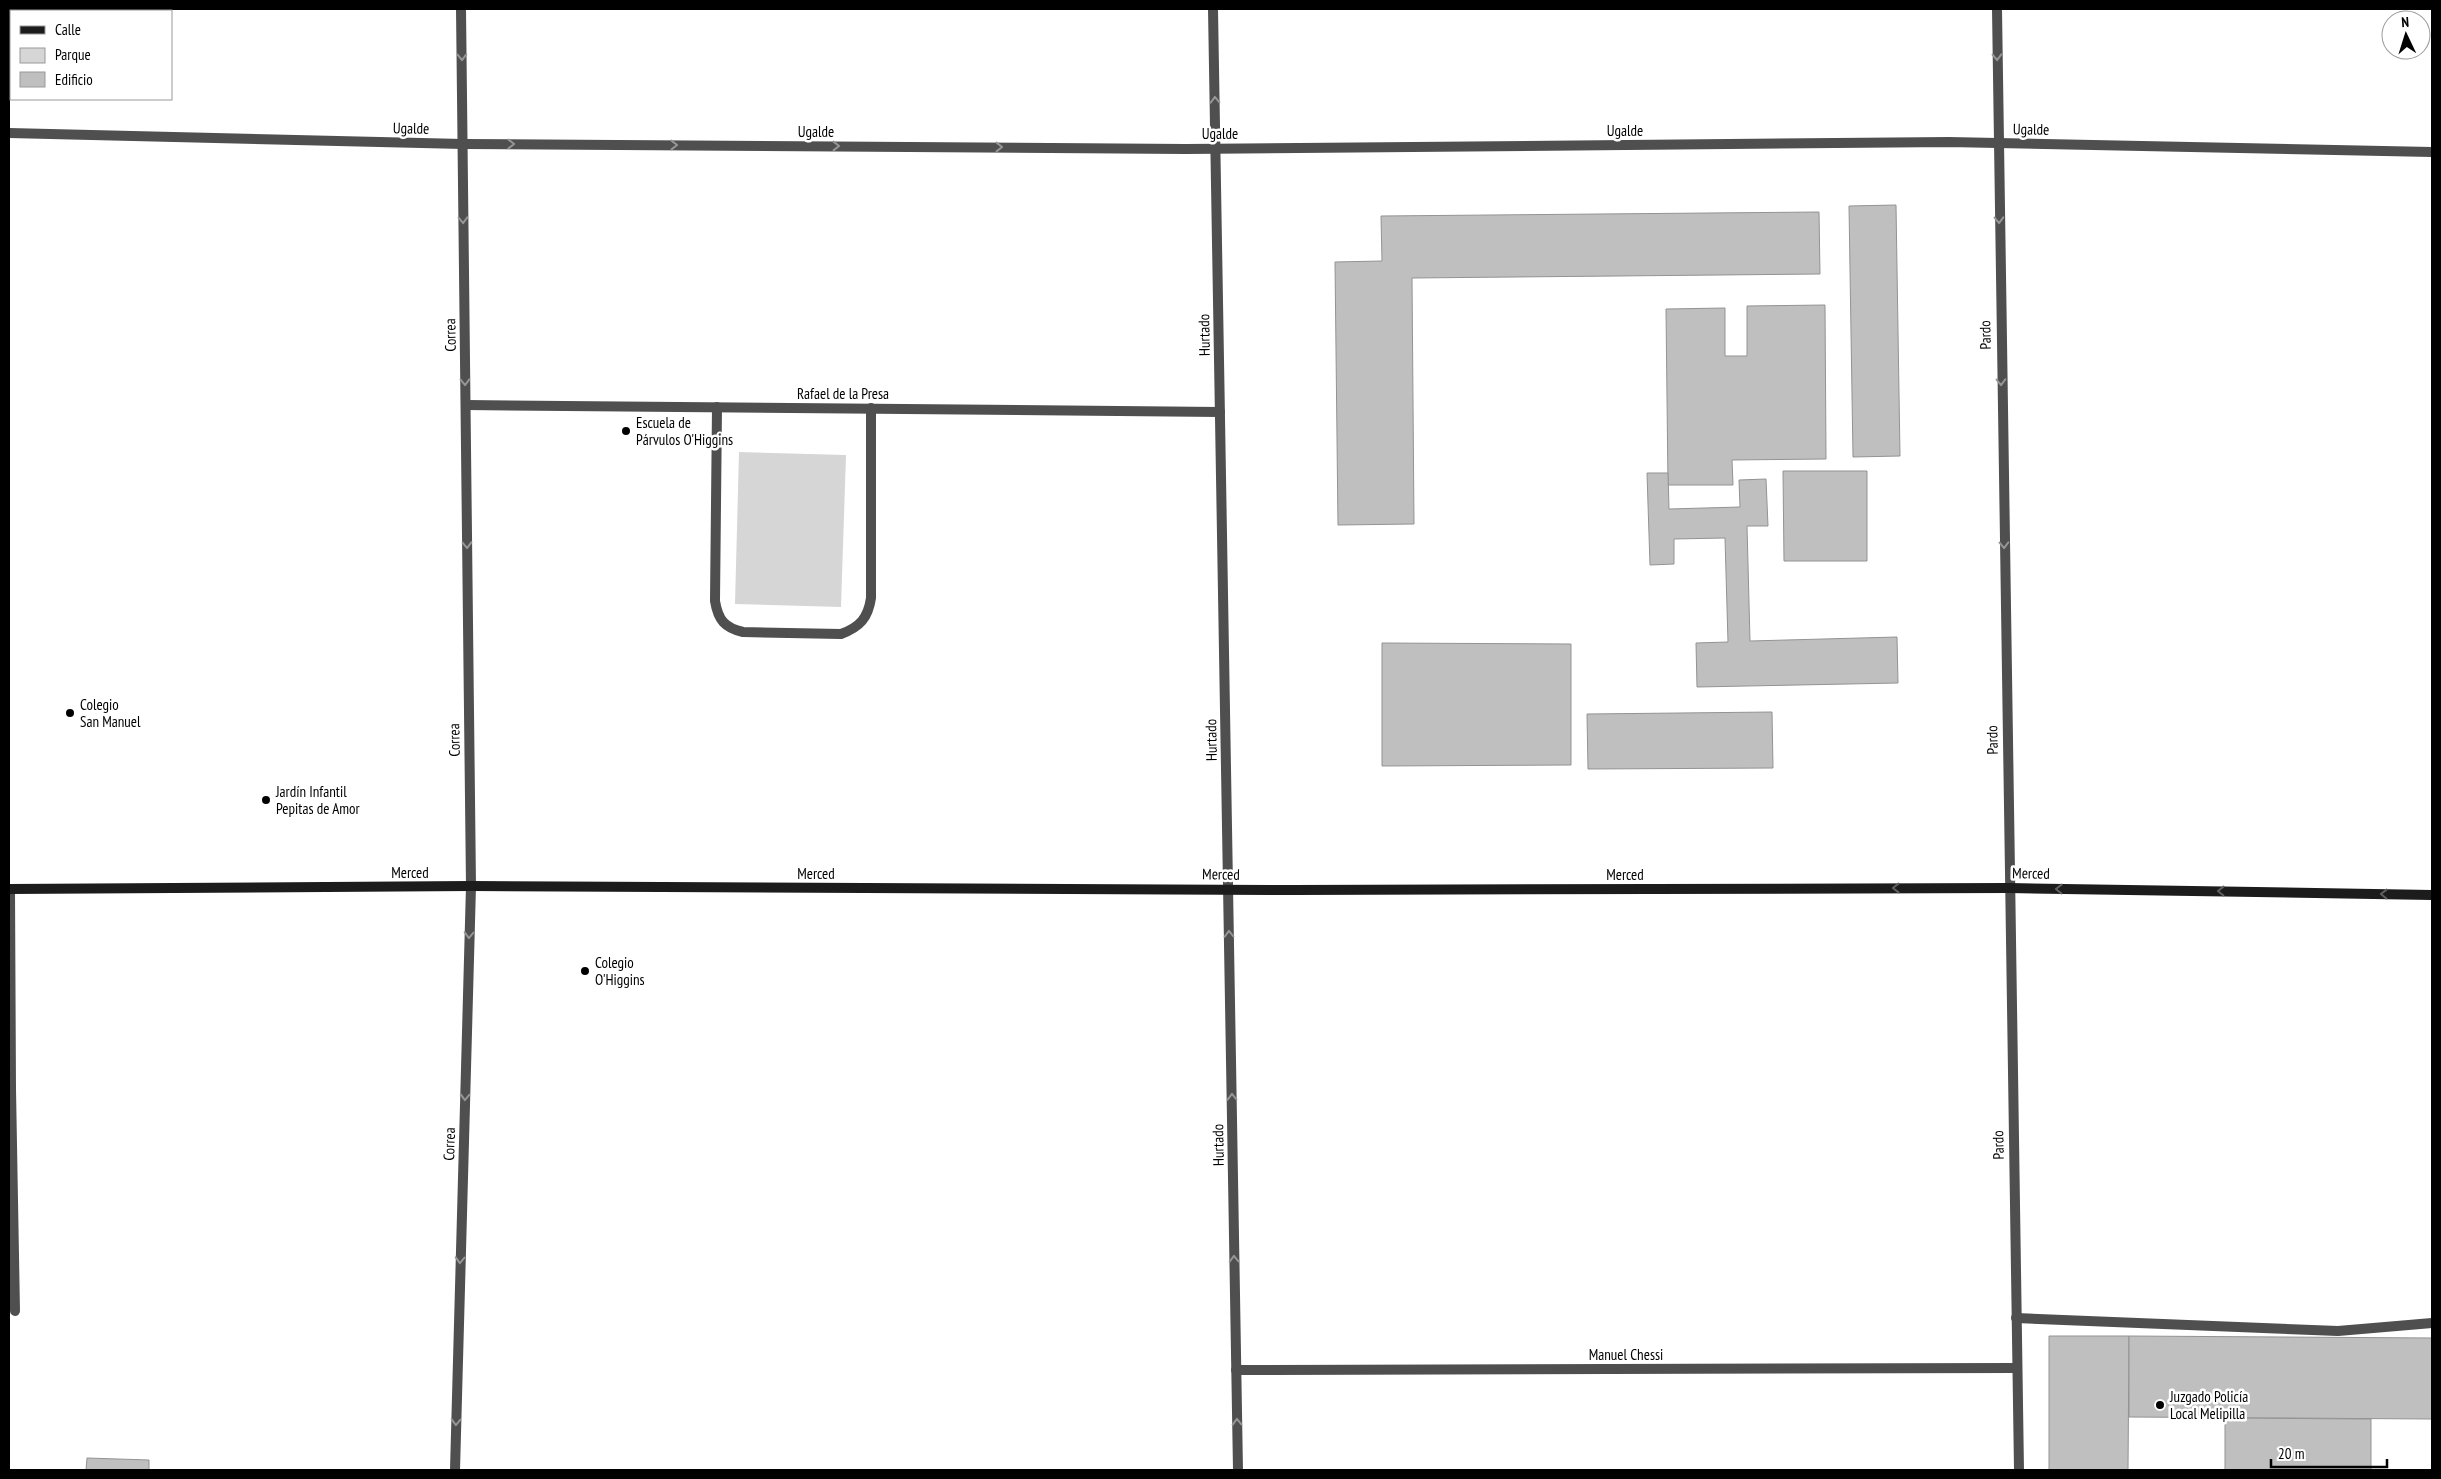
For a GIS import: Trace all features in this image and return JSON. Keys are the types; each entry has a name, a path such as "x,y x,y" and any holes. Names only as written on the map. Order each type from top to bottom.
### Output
{"main road":[{"name":"Merced","path":"9,889 471,886 1228,890 2010,888 2432,895"}],"street":[{"name":"Correa","path":"455,1470 471,886 461,9"},
{"name":"Hurtado","path":"1213,9 1238,1470"},
{"name":"Pardo","path":"1997,9 1997,143 2018,1470"},
{"name":"Ugalde","path":"9,133 463,144 1216,148 1997,143 2432,152"},
{"name":"Rafael de la Presa","path":"466,405 1220,412"},
{"path":"717,407 715,601 717,613 722,623 732,630 743,632 841,634 853,630 863,622 869,611 871,598 871,408"},
{"path":"9,889 10,1089 15,1311"},
{"path":"2016,1318 2338,1331 2432,1323"},
{"name":"Manuel Chessi","path":"1236,1370 2017,1368"}],"green space":[{"path":"739,452 846,455 841,607 735,604"}],"building":[{"path":"1896,205 1900,456 1853,457 1849,206"},
{"path":"1819,212 1820,274 1412,278 1414,524 1338,525 1335,262 1382,261 1381,216"},
{"path":"1825,305 1826,459 1732,460 1733,485 1668,485 1666,309 1725,308 1725,356 1747,356 1747,306"},
{"path":"1783,471 1867,471 1867,561 1784,561"},
{"path":"1647,473 1668,473 1669,509 1740,507 1739,480 1766,479 1768,526 1747,526 1750,641 1897,637 1898,683 1697,687 1696,643 1728,642 1725,538 1674,539 1674,564 1650,565"},
{"path":"1382,643 1571,644 1571,765 1382,766"},
{"path":"1772,712 1773,768 1588,769 1587,714"},
{"path":"2049,1336 2129,1336 2128,1470 2049,1470"},
{"path":"2129,1336 2432,1338 2432,1419 2129,1417"},
{"path":"2225,1418 2371,1419 2371,1470 2225,1470"},
{"path":"87,1458 149,1460 149,1470 86,1470"}],"place":[{"name":"Escuela de Párvulos O'Higgins","path":"626,431"},
{"name":"Colegio San Manuel","path":"70,713"},
{"name":"Jardín Infantil Pepitas de Amor","path":"266,800"},
{"name":"Colegio O'Higgins","path":"585,971"},
{"name":"Juzgado Policía Local Melipilla","path":"2160,1405"}]}
